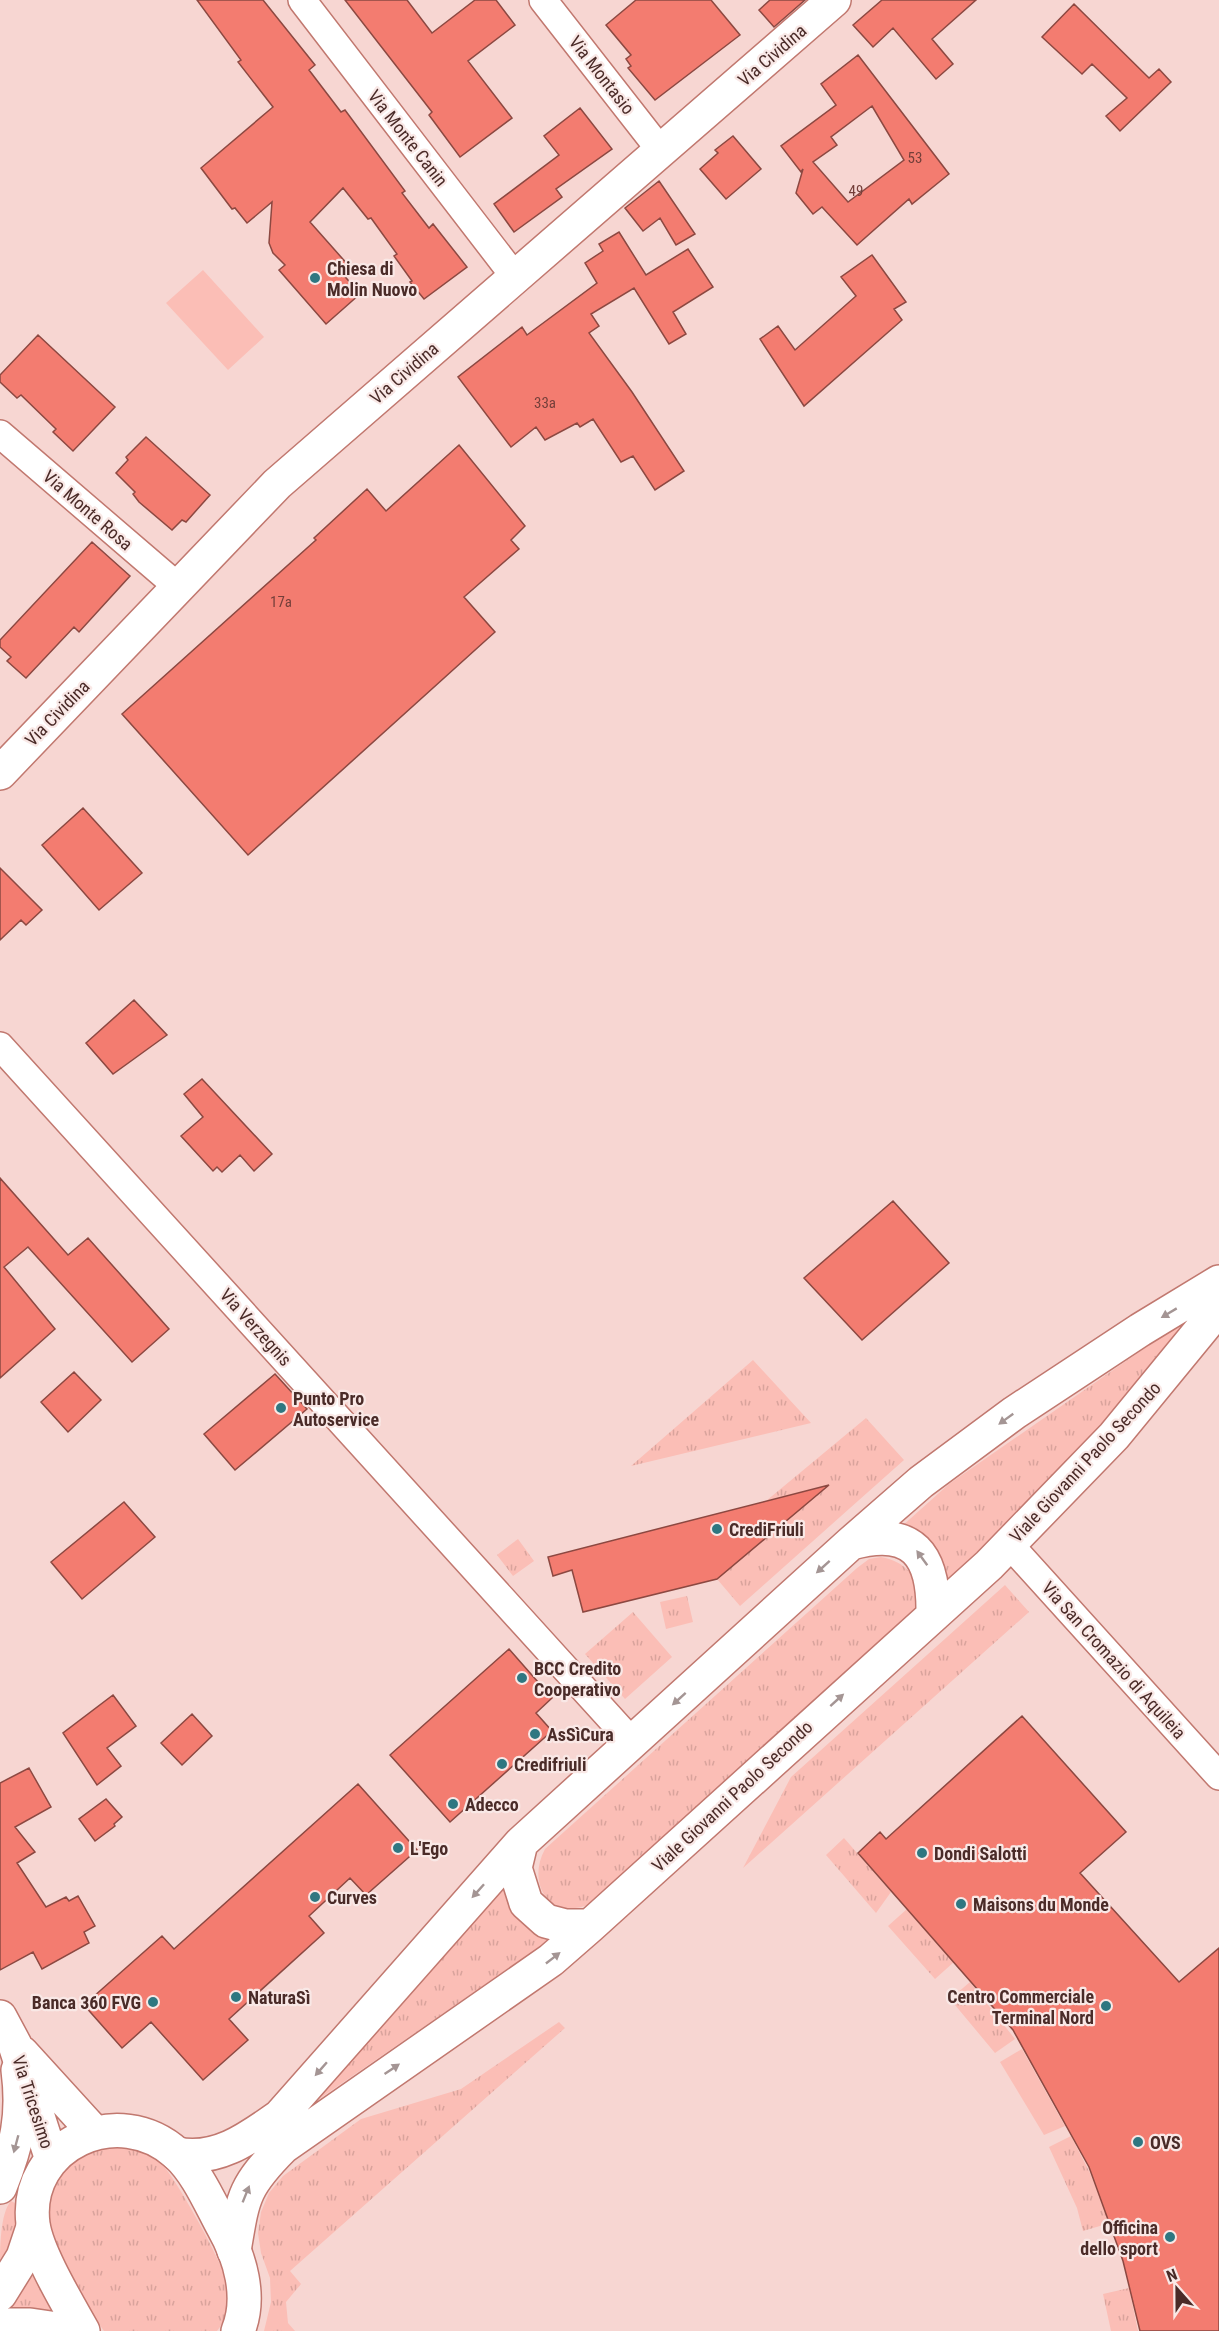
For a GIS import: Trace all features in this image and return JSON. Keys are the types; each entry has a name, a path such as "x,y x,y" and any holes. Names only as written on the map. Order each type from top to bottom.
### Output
{"main road":[{"name":"Via Cividina","path":"0,773 277,484 834,0"},
{"path":"0,2294 22,2257 33,2227 33,2194 39,2177 69,2142 94,2132 120,2130 153,2139 177,2154 191,2157 224,2150 243,2142 280,2116 520,1843 851,1543 921,1482 1014,1413 1140,1330 1219,1282"},
{"name":"Viale Giovanni Paolo Secondo","path":"234,2251 242,2201 251,2181 283,2147 551,1960 590,1926 1009,1544 1114,1437 1219,1308"},
{"path":"851,1543 870,1537 894,1538 915,1548 928,1566 934,1585 933,1614"},
{"path":"520,1843 515,1868 526,1902 546,1921 565,1926 590,1926"},
{"path":"0,2187 20,2129 21,2094 8,2031"},
{"name":"Via Tricesimo","path":"8,2031 94,2132"},
{"name":"Via Tricesimo","path":"8,2031 52,2160"},
{"path":"177,2154 195,2177 234,2251 242,2275 245,2298 244,2313 238,2331"},
{"path":"33,2227 53,2274 83,2331"},
{"path":"0,2325 30,2325 71,2331"}],"street":[{"name":"Via Monte Canin","path":"302,0 515,277"},
{"name":"Via Montasio","path":"543,0 661,151"},
{"name":"Via Monte Rosa","path":"0,434 177,586"},
{"name":"Via Verzegnis","path":"0,1046 632,1742"},
{"name":"Via San Cromazio di Aquileia","path":"1009,1544 1219,1776"}],"green space":[{"path":"203,270 264,337 228,370 166,303"},
{"path":"1188,1318 1192,1326 993,1542 945,1585 901,1527 949,1484"},
{"path":"753,1360 811,1423 631,1466"},
{"path":"866,1418 904,1460 740,1606 717,1579 828,1485 766,1501"},
{"path":"518,1539 534,1561 513,1576 497,1555"},
{"path":"881,1557 901,1564 913,1576 918,1593 916,1613 590,1904 576,1908 563,1908 545,1896 538,1875 545,1849 857,1568 869,1559"},
{"path":"1005,1585 1029,1612 743,1868 791,1777"},
{"path":"687,1596 693,1622 666,1629 660,1602"},
{"path":"633,1612 672,1657 625,1699 585,1654"},
{"path":"844,1838 891,1892 876,1913 826,1855"},
{"path":"506,1885 551,1939 319,2099 320,2093"},
{"path":"907,1909 954,1962 935,1979 888,1926"},
{"path":"970,1982 1015,2039 995,2053 950,1999"},
{"path":"559,2022 565,2028 290,2271 301,2284 286,2302 288,2323 295,2331 264,2331 271,2302 270,2278 261,2253 258,2233 261,2212 269,2193 283,2176 361,2119 461,2089"},
{"path":"1022,2049 1065,2126 1044,2135 1000,2062"},
{"path":"1071,2136 1090,2173 1110,2223 1083,2231 1077,2208 1049,2147"},
{"path":"102,2145 132,2148 145,2152 158,2160 165,2167 197,2218 227,2283 229,2296 227,2308 217,2331 104,2331 97,2321 64,2261 55,2239 50,2217 50,2196 57,2177 73,2159"},
{"path":"11,2201 17,2204 17,2221 0,2269 3,2223"},
{"path":"33,2275 52,2303 51,2310 11,2308 12,2303"},
{"path":"1129,2288 1138,2331 1111,2331 1103,2294"}],"building":[{"path":"197,0 263,0 315,65 309,70 341,112 345,110 405,191 402,193 429,228 433,224 467,267 424,299 410,282 412,281 394,256 397,254 371,218 368,219 343,188 310,222 349,266 341,272 360,294 326,324 279,270 285,265 273,253 269,243 272,202 247,223 235,208 232,209 201,168 273,107 238,62 241,60"},
{"path":"345,0 407,0 432,33 475,0 496,0 515,25 468,61 512,118 460,157 429,115 432,112"},
{"path":"636,0 711,0 740,35 655,100 628,68 631,66 626,59 631,55 606,25"},
{"path":"770,0 805,0 774,27 759,10"},
{"path":"882,0 976,0 932,39 953,64 936,79 893,28 873,47 853,25"},
{"path":"1074,4 1149,78 1159,69 1171,82 1120,131 1106,116 1127,98 1092,64 1082,74 1042,37"},
{"path":"858,55 949,174 912,204 909,199 857,245 822,207 813,214 796,193 803,169 801,172 781,146 836,105 821,84","holes":["872,106 904,160 848,202 813,162 837,145 831,137"]},
{"path":"580,108 612,149 556,189 562,197 514,232 494,204 559,155 544,136"},
{"path":"733,136 761,169 726,199 700,169 718,153 715,150"},
{"path":"659,181 695,234 676,245 660,218 643,231 625,208"},
{"path":"619,232 646,275 688,249 713,287 673,312 686,334 669,344 634,288 591,314 599,326 589,333 632,392 684,471 655,490 633,456 621,462 593,419 580,427 577,423 545,440 536,427 511,447 458,377 522,327 527,335 597,283 585,263 603,251 599,244"},
{"path":"872,255 906,302 894,309 902,320 804,406 760,339 778,326 795,350 856,296 841,277"},
{"path":"38,335 115,407 73,451 53,432 56,429 21,395 17,398 0,382 0,375"},
{"path":"146,437 210,495 186,522 182,520 172,530 139,502 133,494 135,492 116,473 128,460 126,457"},
{"path":"459,445 525,526 511,540 519,549 464,597 495,632 248,855 122,714 316,540 314,538 367,489 386,511"},
{"path":"92,542 130,576 79,632 74,627 26,678 7,661 11,657 0,647 0,640"},
{"path":"83,808 142,873 99,910 42,845"},
{"path":"0,868 42,910 26,925 21,920 0,940"},
{"path":"134,1000 167,1035 113,1074 86,1043"},
{"path":"202,1079 272,1154 254,1171 240,1155 222,1172 217,1167 213,1171 181,1136 203,1117 184,1094"},
{"path":"0,1178 68,1255 88,1238 169,1329 132,1362 28,1247 4,1267 55,1329 0,1378"},
{"path":"893,1201 949,1263 862,1340 804,1278"},
{"path":"74,1372 101,1400 68,1432 41,1402"},
{"path":"275,1374 307,1409 235,1470 204,1434"},
{"name":"CrediFriuli","path":"829,1485 717,1579 583,1612 572,1570 553,1576 548,1557"},
{"path":"124,1502 155,1537 82,1599 51,1562"},
{"path":"509,1649 552,1698 536,1713 552,1731 450,1822 390,1755"},
{"path":"113,1695 136,1726 107,1748 121,1766 97,1785 63,1733"},
{"path":"192,1714 212,1736 182,1765 161,1743"},
{"name":"Centro Commerciale Terminal Nord","path":"1022,1716 1126,1832 1080,1873 1179,1982 1219,1948 1219,2331 1140,2331 1123,2261 1089,2167 1013,2030 858,1853 880,1832 886,1839"},
{"path":"29,1768 51,1807 15,1827 35,1852 17,1863 46,1907 66,1897 69,1901 78,1896 95,1926 84,1932 89,1943 42,1969 33,1952 0,1970 0,1783"},
{"path":"358,1784 417,1850 366,1895 350,1878 309,1916 324,1933 229,2019 248,2040 203,2080 151,2022 122,2048 84,2005 162,1936 174,1949"},
{"path":"106,1799 122,1817 114,1824 115,1826 95,1841 79,1819"}],"place":[{"name":"Chiesa di Molin Nuovo","path":"315,278"},
{"name":"Punto Pro Autoservice","path":"281,1408"},
{"name":"CrediFriuli","path":"717,1529"},
{"name":"BCC Credito Cooperativo","path":"522,1678"},
{"name":"AsSìCura","path":"535,1734"},
{"name":"Credifriuli","path":"502,1764"},
{"name":"Adecco","path":"453,1804"},
{"name":"L'Ego","path":"398,1848"},
{"name":"Dondi Salotti","path":"922,1853"},
{"name":"Curves","path":"315,1897"},
{"name":"Maisons du Monde","path":"961,1904"},
{"name":"NaturaSì","path":"236,1997"},
{"name":"Banca 360 FVG","path":"153,2002"},
{"name":"Centro Commerciale Terminal Nord","path":"1106,2006"},
{"name":"OVS","path":"1138,2142"},
{"name":"Officina dello sport","path":"1170,2237"}]}
